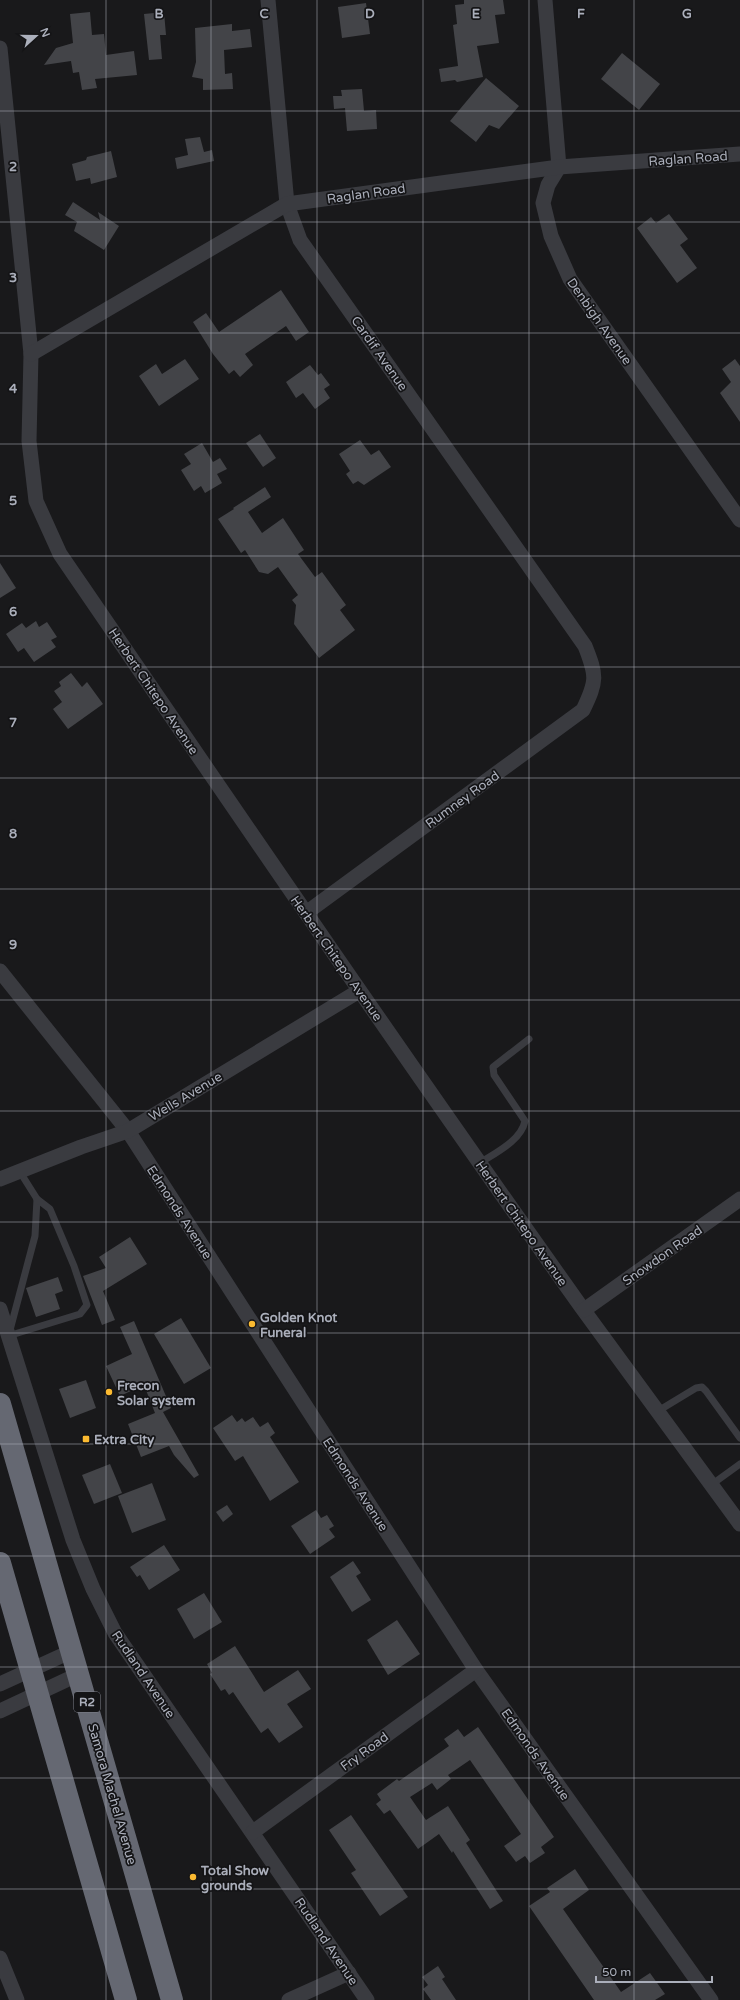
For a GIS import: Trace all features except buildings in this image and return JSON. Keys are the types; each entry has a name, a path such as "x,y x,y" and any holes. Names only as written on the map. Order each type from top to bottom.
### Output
{"highway":[{"name":"Samora Machel Avenue","path":"0,1404 172,2000"},
{"path":"0,1563 126,2000"}],"street":[{"name":"Cardif Avenue","path":"268,0 287,204 300,240 585,646 594,668"},
{"path":"545,0 559,167"},
{"name":"Herbert Chitepo Avenue","path":"0,48 31,354 29,441 36,501 60,554 359,991 584,1310 740,1524"},
{"name":"Raglan Road","path":"31,354 287,204 559,167 740,154"},
{"name":"Denbigh Avenue","path":"559,167 548,185 543,203 551,236 570,279 740,520"},
{"name":"Rumney Road","path":"306,913 583,710 594,688 594,668"},
{"name":"Edmonds Avenue","path":"0,971 128,1131 476,1670 707,1999"},
{"name":"Wells Avenue","path":"0,1179 81,1147 128,1131 359,991"},
{"name":"Snowdon Road","path":"584,1310 740,1199"},
{"name":"Rudland Avenue","path":"0,1309 73,1540 93,1589 115,1633 367,2000"},
{"path":"0,1684 72,1651"},
{"name":"Fry Road","path":"252,1832 476,1670"},
{"path":"0,1711 79,1674"},
{"path":"0,1958 16,2000"},
{"path":"289,2000 349,1972"}],"lane":[{"path":"480,1163 510,1143 524,1127 525,1121 494,1075 493,1067 529,1040"},
{"path":"8,1336 80,1314 87,1305 74,1266 50,1209 37,1199 20,1172"},
{"path":"8,1336 35,1236 37,1199"},
{"path":"658,1411 696,1388 702,1387 740,1438"},
{"path":"711,1485 740,1464"}],"place":[{"name":"Golden Knot Funeral","path":"252,1324"},
{"name":"Frecon Solar system","path":"109,1392"},
{"name":"Extra City","path":"86,1439"},
{"name":"Total Show grounds","path":"193,1877"}]}
